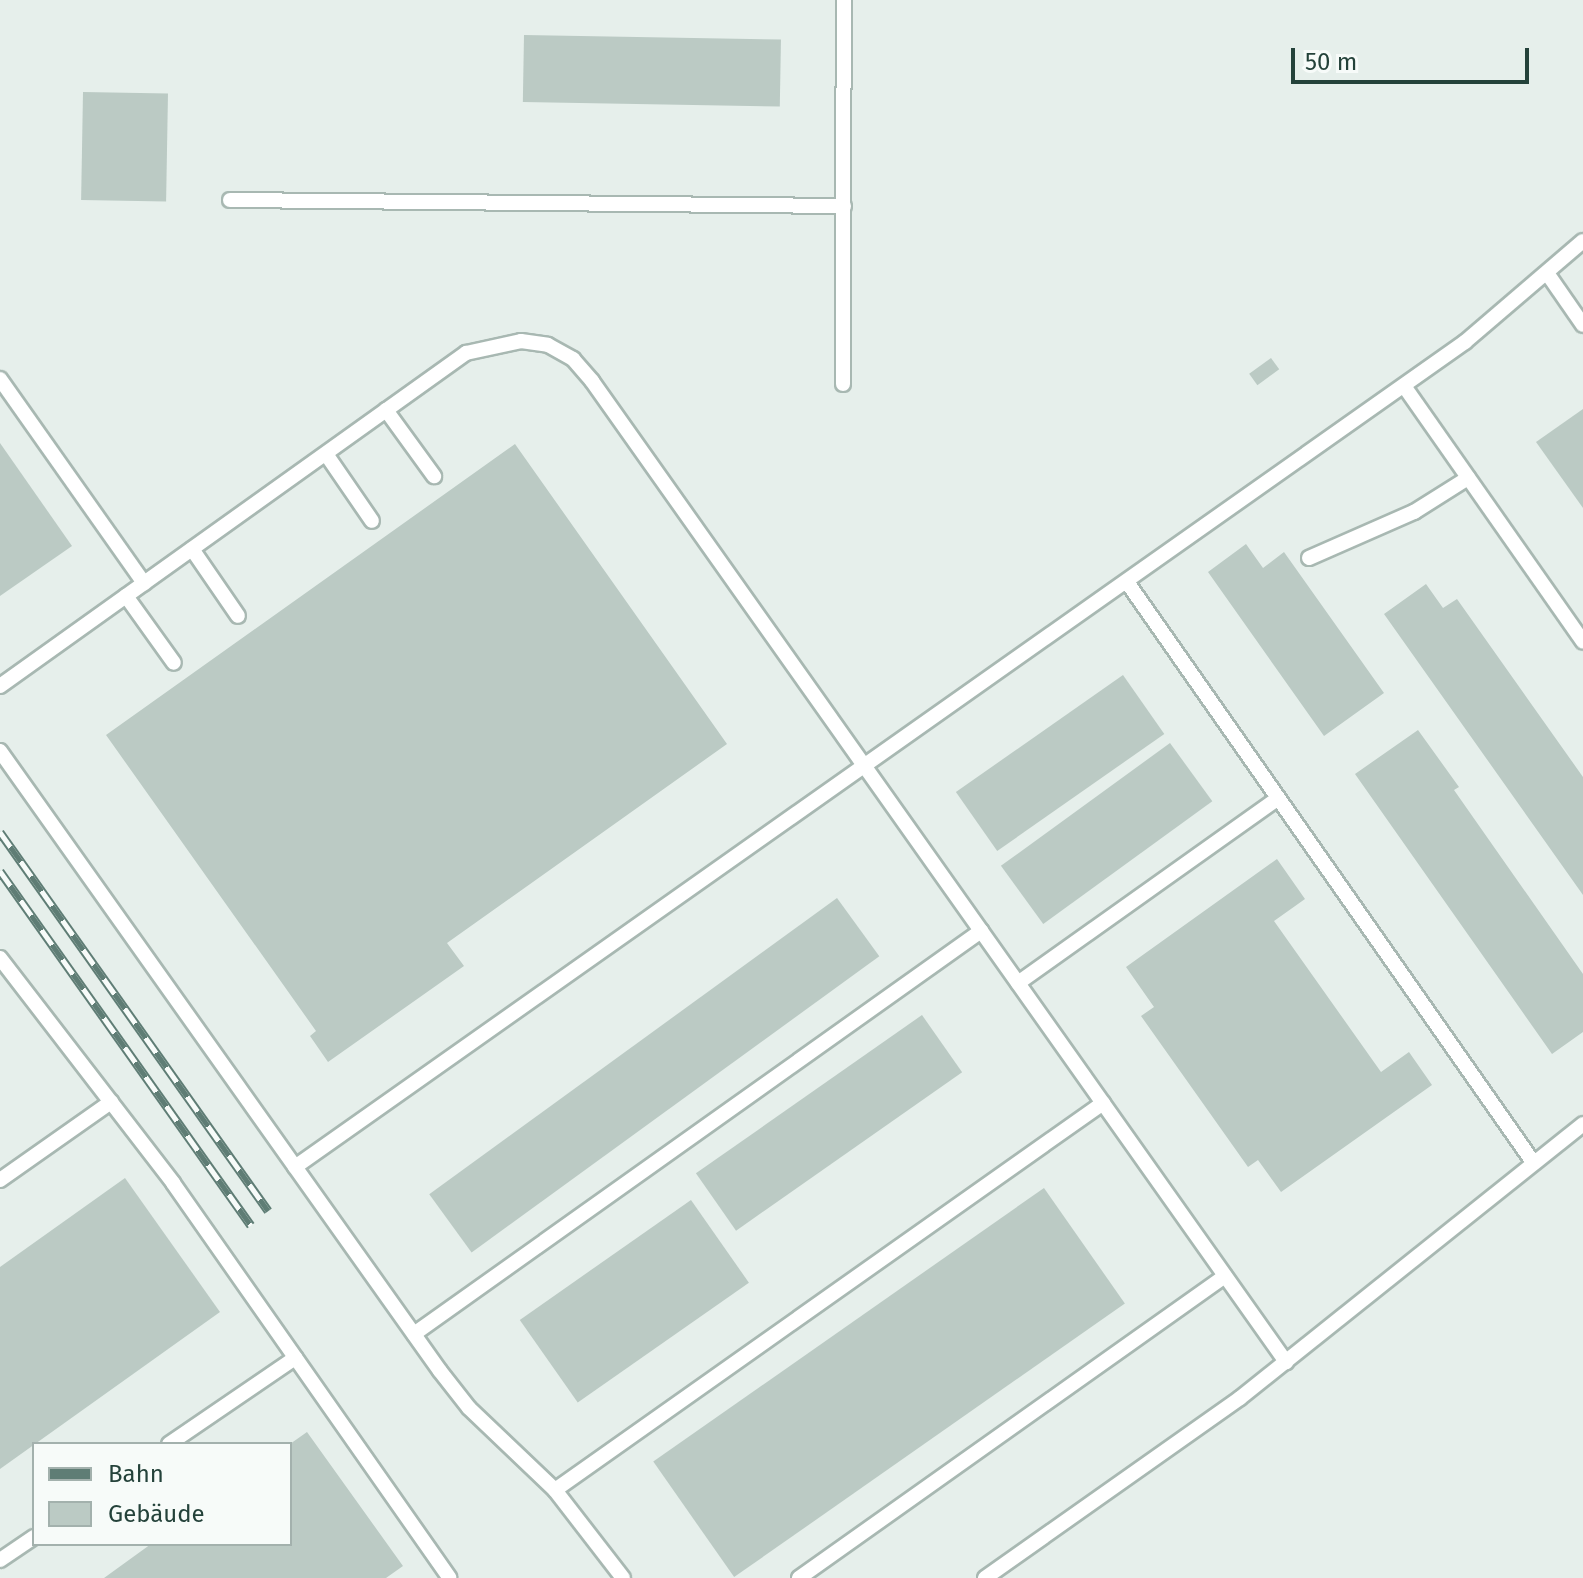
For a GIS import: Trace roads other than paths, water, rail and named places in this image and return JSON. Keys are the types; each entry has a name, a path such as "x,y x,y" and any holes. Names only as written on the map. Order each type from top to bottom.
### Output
{"lane":[{"path":"843,384 844,0"},
{"path":"230,200 844,206"},
{"path":"295,1167 1404,386 1583,241"},
{"path":"1547,273 1583,325"},
{"path":"0,686 466,353 494,344 521,341 548,345 573,359 1286,1362"},
{"path":"0,379 144,583"},
{"path":"1404,386 1583,642"},
{"path":"386,410 434,476"},
{"path":"326,454 372,521"},
{"path":"1309,558 1414,512 1468,478"},
{"path":"192,549 238,616"},
{"path":"1127,582 1533,1162"},
{"path":"126,596 174,663"},
{"path":"0,751 469,1408 555,1490 623,1578"},
{"path":"1018,983 1278,798"},
{"path":"414,1334 981,931"},
{"path":"0,958 111,1102 450,1578"},
{"path":"0,1180 111,1102"},
{"path":"555,1490 1103,1103"},
{"path":"985,1578 1286,1362 1583,1124"},
{"path":"799,1578 1225,1276"},
{"path":"172,1442 295,1358"},
{"path":"0,1560 32,1538"}],"railway":[{"path":"0,832 268,1211"},
{"path":"0,871 251,1225"}]}
